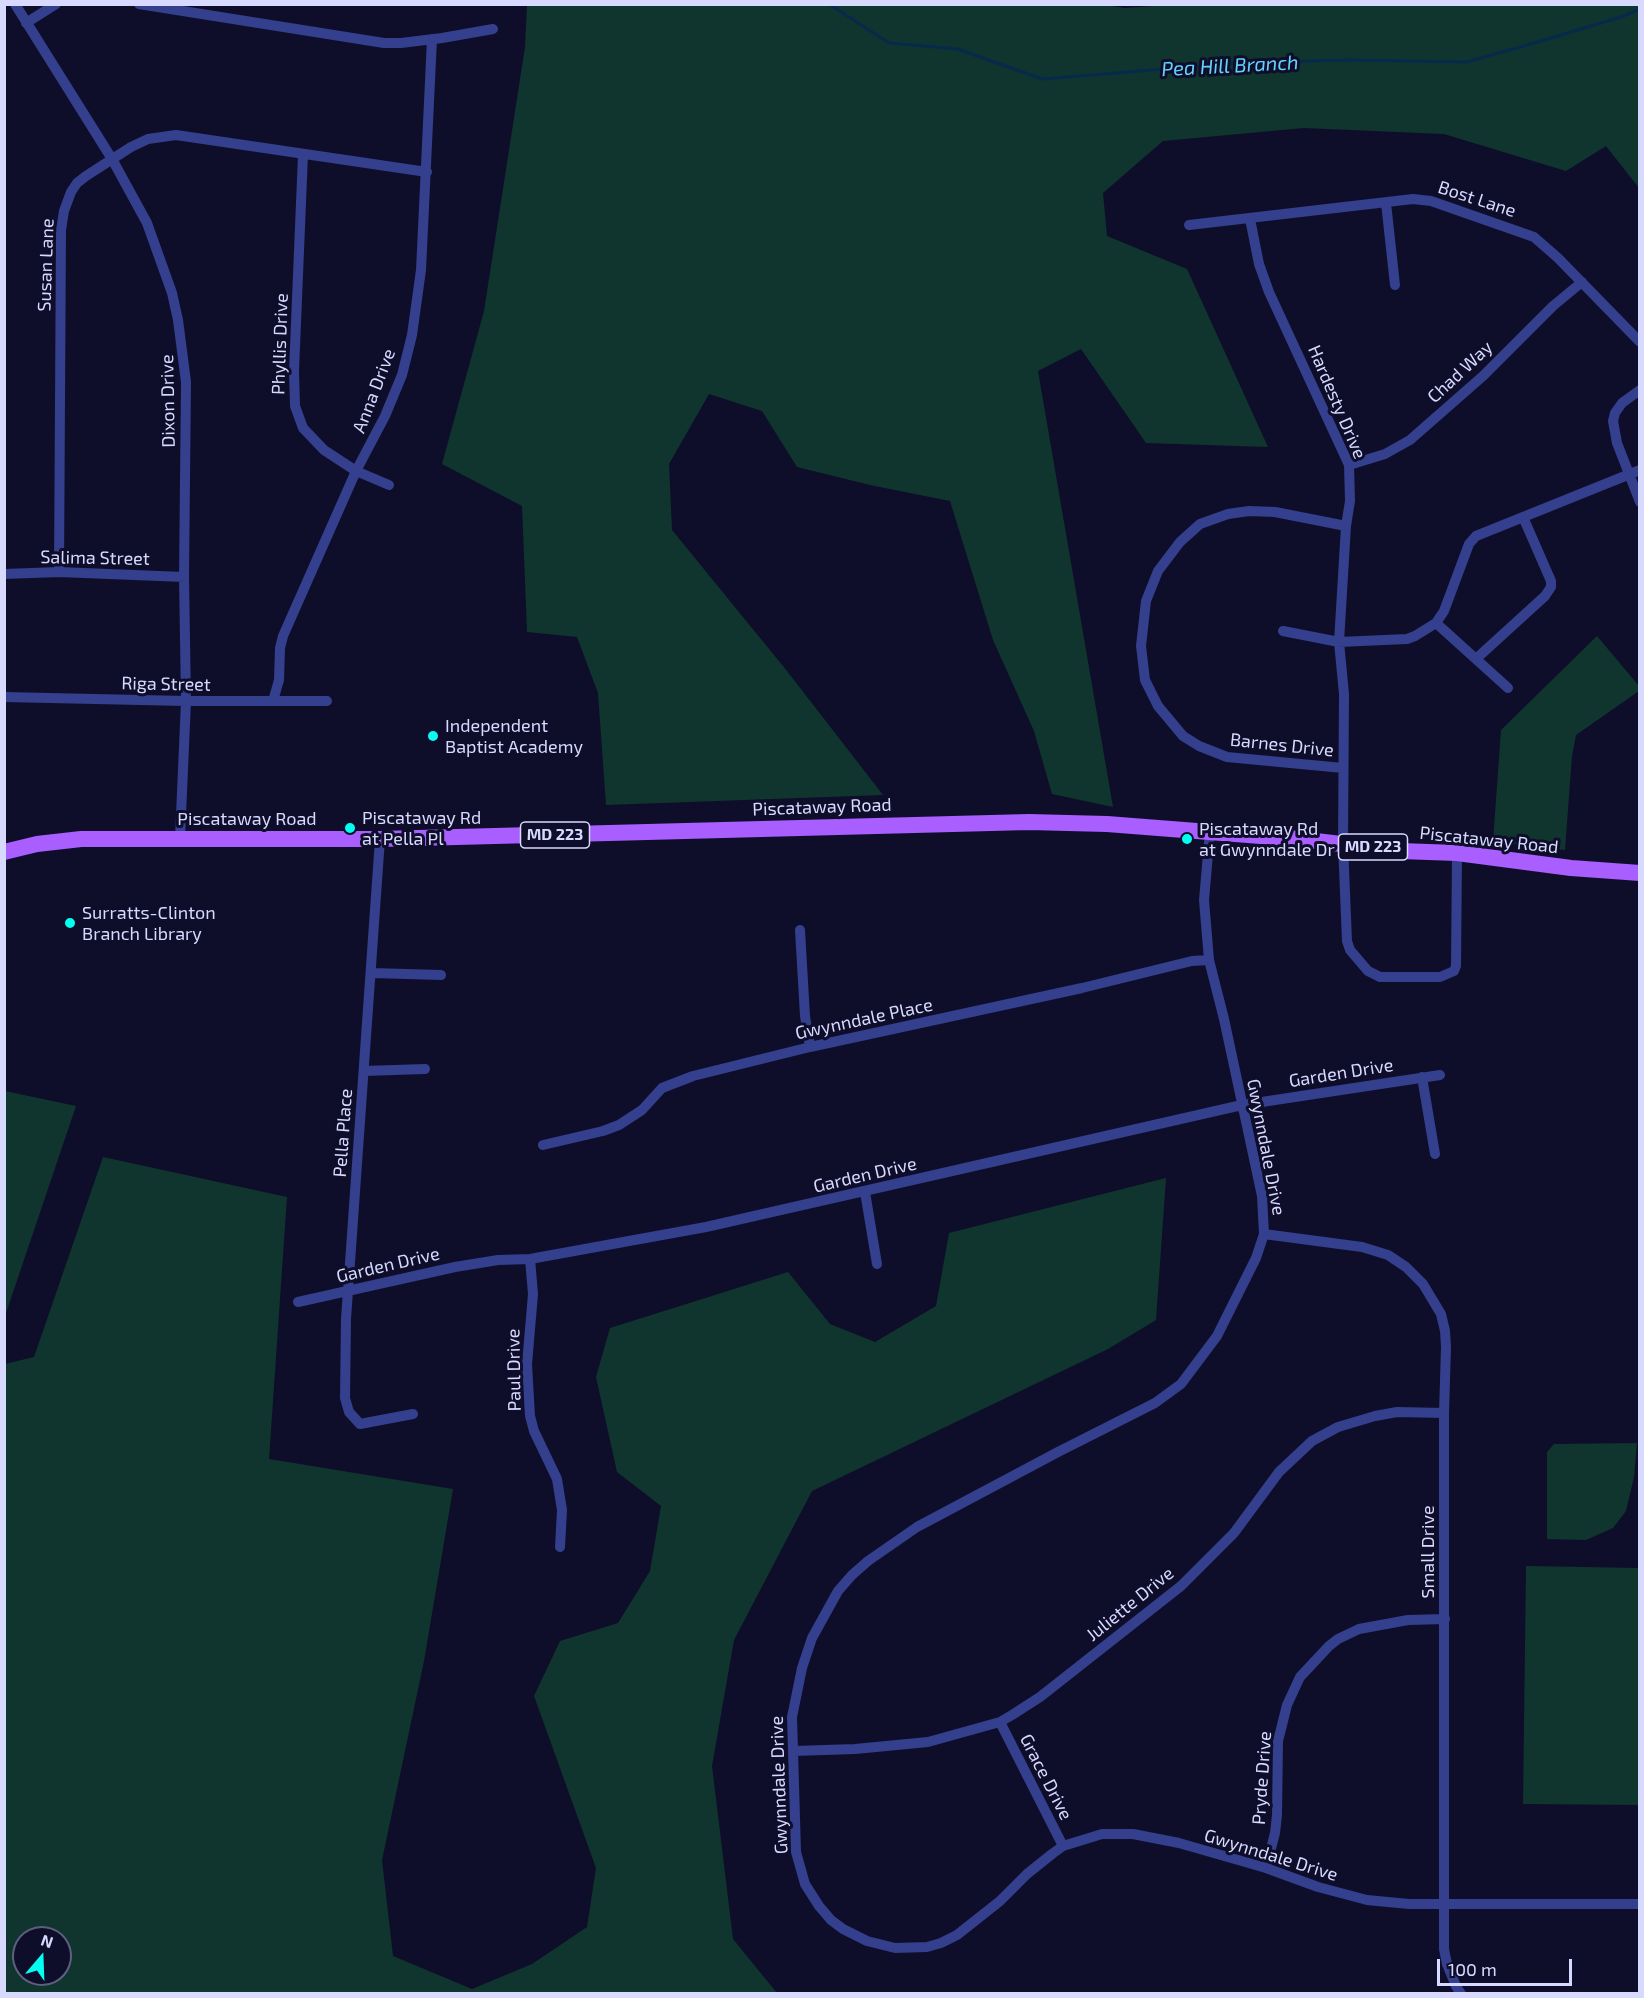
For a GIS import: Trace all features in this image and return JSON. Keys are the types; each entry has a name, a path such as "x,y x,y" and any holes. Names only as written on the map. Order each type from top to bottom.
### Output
{"main road":[{"name":"Piscataway Road","path":"4,852 37,844 81,839 380,839 1029,822 1107,824 1210,831 1400,851 1457,853 1571,868 1640,873"}],"street":[{"name":"Dixon Drive","path":"15,4 112,159 147,223 172,293 183,342 186,382 184,578 186,701 180,838"},
{"path":"26,23 56,4"},
{"path":"139,4 384,43 432,39 494,29"},
{"name":"Anna Drive","path":"273,701 279,680 280,648 283,636 356,471 369,450 398,385 412,335 421,270 432,39"},
{"name":"Susan Lane","path":"59,572 61,230 63,211 71,192 86,176 148,139 176,135 427,172"},
{"name":"Phyllis Drive","path":"303,155 294,371 295,406 303,428 314,442 356,471 389,485"},
{"name":"Bost Lane","path":"1189,225 1334,207 1422,199 1527,233 1546,246 1640,342"},
{"path":"1386,203 1395,285"},
{"name":"Hardesty Drive","path":"1250,219 1259,264 1269,292 1349,465 1350,501 1346,526 1340,642 1344,694 1343,844 1347,941 1350,950 1368,970 1380,978 1440,977 1454,971 1457,947 1457,853"},
{"name":"Chad Way","path":"1349,465 1385,454 1410,440 1483,376 1553,306 1582,282"},
{"path":"1640,390 1622,403 1613,421 1617,442 1640,502"},
{"path":"1283,631 1340,642 1407,639 1415,636 1436,623 1451,594 1469,544 1476,536 1640,470"},
{"name":"Barnes Drive","path":"1343,768 1227,757 1199,746 1183,736 1158,706 1145,680 1141,646 1146,601 1158,570 1180,542 1200,524 1228,514 1249,511 1275,512 1346,526"},
{"path":"1477,658 1545,596 1551,586 1551,581 1523,517"},
{"name":"Salima Street","path":"4,574 59,572 184,578"},
{"path":"1436,623 1508,688"},
{"name":"Riga Street","path":"4,697 327,701"},
{"name":"Gwynndale Drive","path":"1210,831 1204,900 1209,960 1262,1196 1264,1234 1256,1258 1217,1336 1181,1384 1155,1403 917,1527 868,1561 838,1591 812,1638 795,1695 792,1717 796,1852 805,1884 831,1920 843,1929 867,1941 895,1948 927,1947 957,1935 1000,1901 1042,1861 1063,1846 1102,1834 1133,1834 1179,1844 1266,1868 1318,1887 1367,1900 1409,1904 1640,1904"},
{"name":"Pella Place","path":"380,839 348,1290 345,1398 349,1412 360,1424 413,1414"},
{"path":"800,930 805,1016 810,1047"},
{"name":"Gwynndale Place","path":"543,1145 619,1125 642,1110 662,1088 673,1082 729,1065 1209,960"},
{"path":"372,973 441,975"},
{"path":"364,1071 425,1069"},
{"name":"Garden Drive","path":"298,1302 475,1263 530,1259 706,1227 1242,1105 1440,1074"},
{"path":"1422,1077 1435,1154"},
{"path":"865,1192 877,1264"},
{"name":"Small Drive","path":"1264,1234 1375,1251 1397,1261 1416,1276 1428,1290 1436,1303 1445,1331 1446,1903 1444,1949 1456,1986 1461,1994"},
{"name":"Paul Drive","path":"530,1259 533,1294 527,1364 528,1399 534,1431 552,1466 561,1494 560,1547"},
{"name":"Juliette Drive","path":"794,1751 855,1749 928,1742 1000,1722 1040,1697 1181,1586 1234,1533 1279,1472 1312,1441 1338,1427 1375,1416 1397,1412 1444,1413"},
{"name":"Pryde Drive","path":"1266,1868 1275,1833 1278,1741 1287,1705 1300,1677 1329,1646 1359,1629 1408,1620 1445,1619"},
{"name":"Grace Drive","path":"1000,1722 1063,1846"}],"green space":[{"path":"1099,4 1125,8 1181,4 1639,5 1639,188 1606,146 1566,171 1444,134 1304,128 1163,141 1103,193 1107,236 1187,269 1268,447 1146,443 1081,349 1038,371 1113,807 1052,794 1034,731 993,640 950,501 797,467 762,411 709,394 669,464 672,530 787,671 883,795 606,805 598,693 577,637 527,632 522,506 442,464 484,311 525,47 527,5"},
{"path":"1597,636 1639,686 1639,691 1576,735 1572,756 1565,850 1493,842 1501,730"},
{"path":"4,1091 76,1106 5,1316"},
{"path":"103,1157 287,1197 269,1459 453,1489 424,1661 382,1860 393,1956 472,1989 532,1964 587,1927 596,1868 534,1696 560,1641 618,1623 650,1571 661,1506 617,1472 596,1377 610,1328 788,1272 830,1324 875,1342 936,1306 949,1233 1166,1178 1156,1320 1108,1349 812,1491 734,1640 712,1766 733,1939 777,1993 5,1993 5,1364 34,1357"},
{"path":"1637,1443 1634,1477 1626,1511 1613,1528 1586,1540 1547,1539 1547,1452 1554,1444"},
{"path":"1526,1566 1639,1568 1639,1805 1523,1804"}],"waterway":[{"name":"Pea Hill Branch","path":"829,4 889,43 958,49 1042,79 1238,63 1349,60 1466,62 1621,17 1640,9"}],"place":[{"name":"Independent Baptist Academy","path":"433,736"},
{"name":"Piscataway Rd at Pella Pl","path":"350,828"},
{"name":"Piscataway Rd at Gwynndale Dr","path":"1187,839"},
{"name":"Surratts-Clinton Branch Library","path":"70,923"}]}
